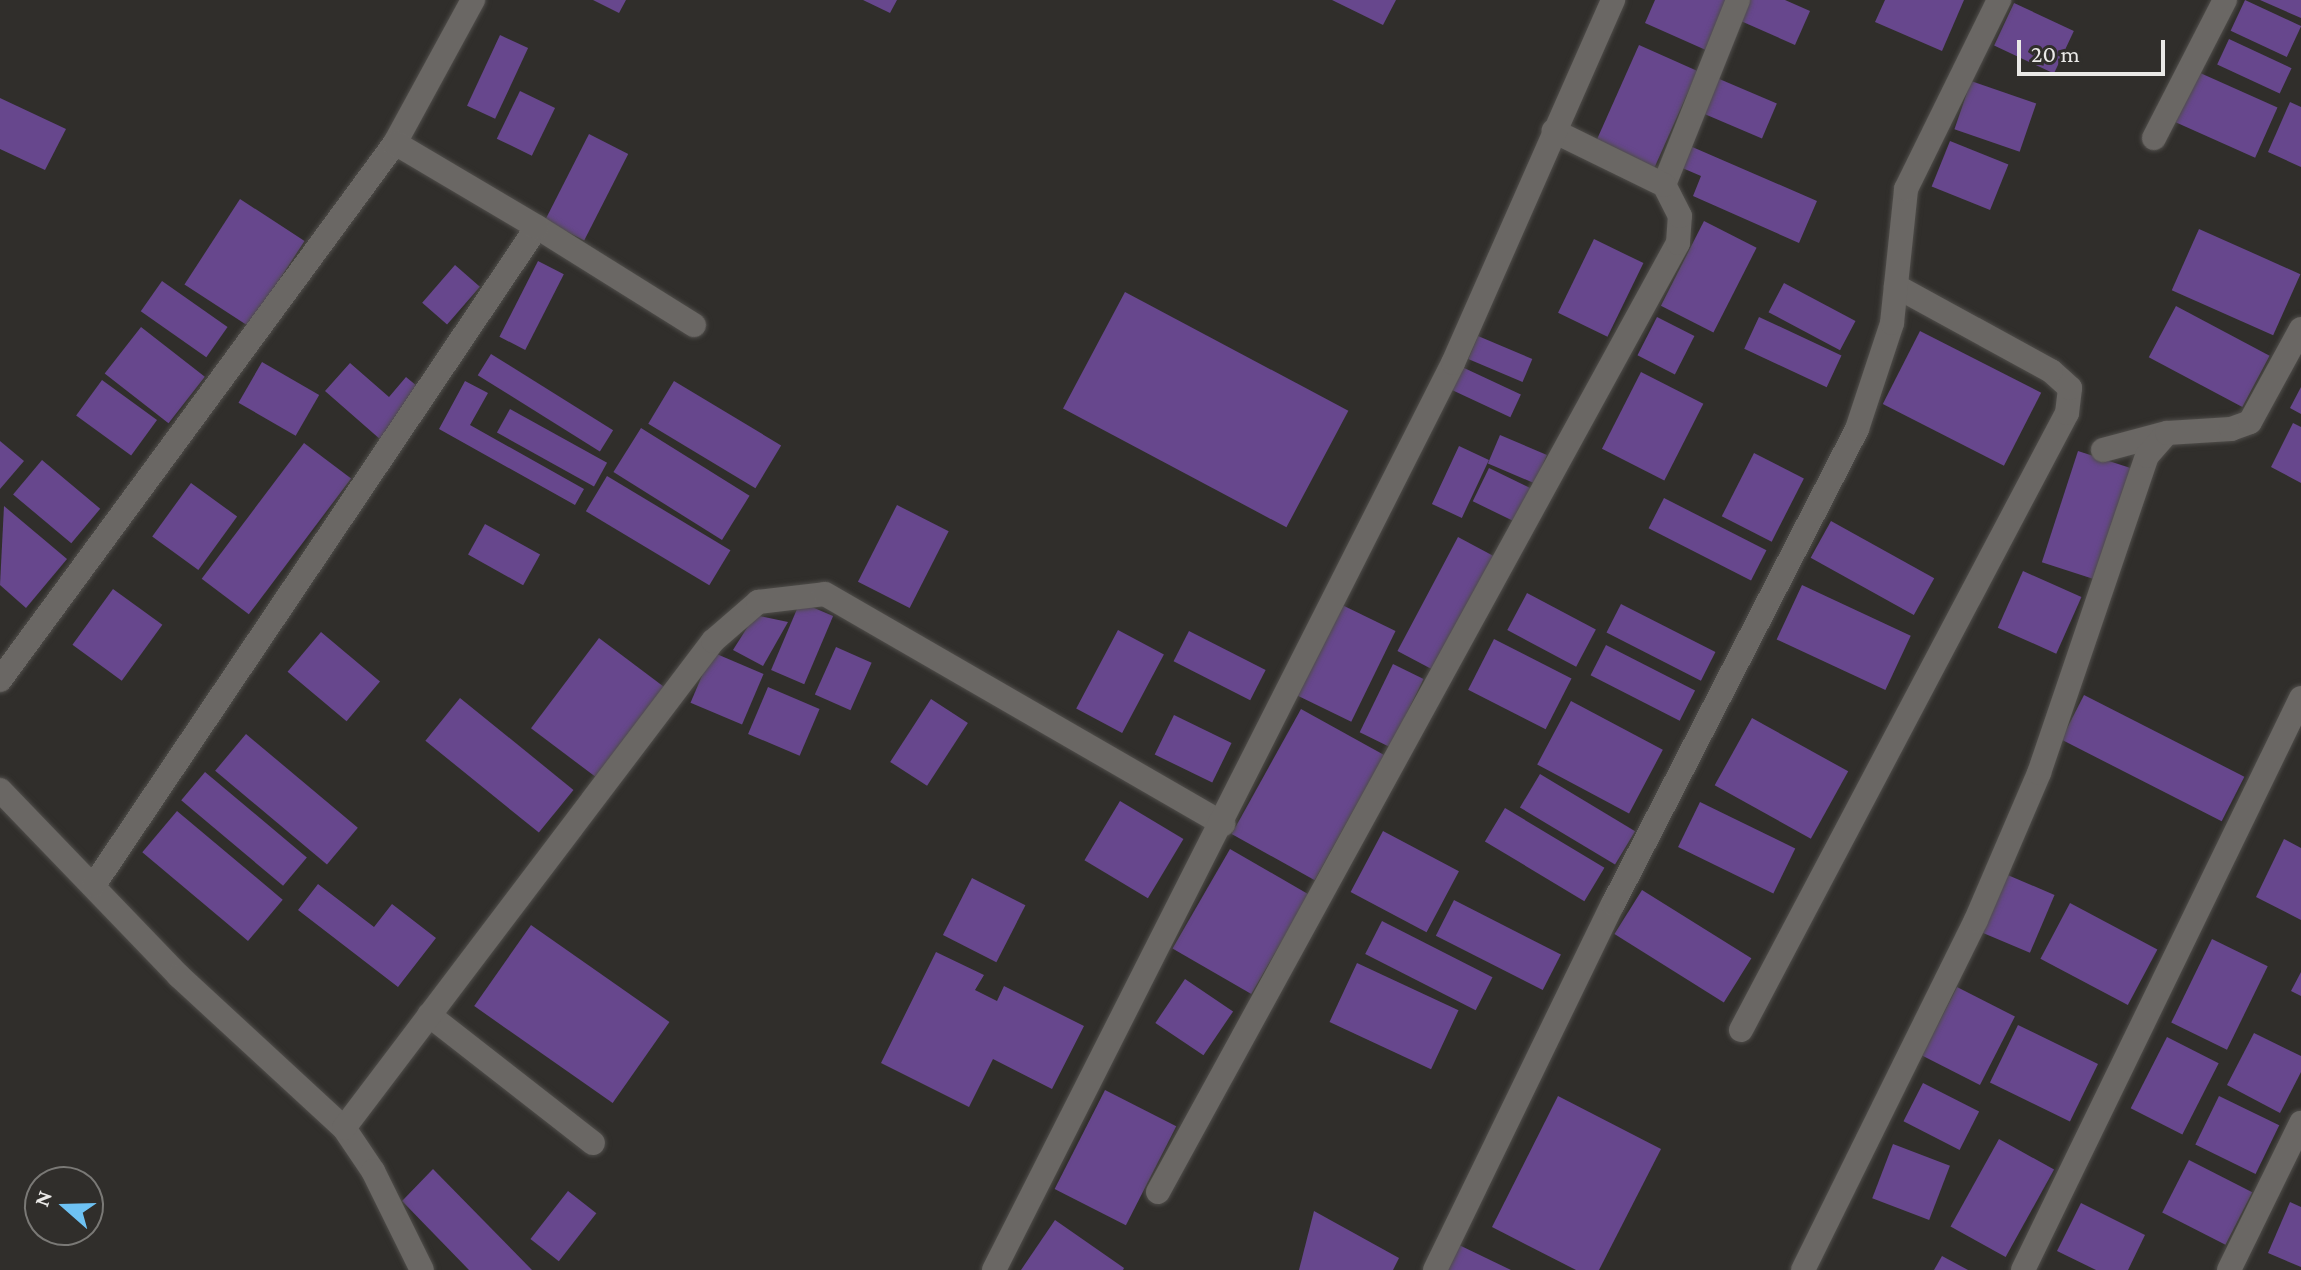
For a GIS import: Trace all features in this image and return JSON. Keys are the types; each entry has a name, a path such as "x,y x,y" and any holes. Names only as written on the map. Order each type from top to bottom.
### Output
{"street":[{"path":"0,680 395,143 473,0"},
{"path":"994,1270 1223,824 1453,363 1613,0"},
{"path":"1664,185 1738,0"},
{"path":"1435,1270 1613,904 1857,429 1892,323 1906,189 1999,0"},
{"path":"2154,138 2225,0"},
{"path":"1158,1192 1660,282 1678,243 1680,216 1664,185 1554,131"},
{"path":"395,143 694,325"},
{"path":"94,885 537,227"},
{"path":"1741,1030 2067,413 2070,388 2051,371 1896,286"},
{"path":"2103,450 2167,433 2231,429 2250,422 2301,329"},
{"path":"1803,1270 1976,920 2039,773 2147,456 2167,433"},
{"path":"344,1128 713,641 758,602 825,594 1223,824"},
{"path":"2023,1270 2301,698"},
{"path":"0,790 179,976 344,1128 373,1171 422,1270"},
{"path":"429,1015 593,1143"},
{"path":"2229,1270 2301,1123"}],"building":[{"path":"593,0 626,0 619,13"},
{"path":"863,0 897,0 890,13"},
{"path":"1332,0 1396,0 1383,25"},
{"path":"1655,0 1731,0 1708,51 1645,23"},
{"path":"1741,0 1785,0 1810,11 1795,45 1734,18"},
{"path":"1885,0 1964,0 1942,51 1875,22"},
{"path":"2245,0 2301,26 2287,57 2231,31"},
{"path":"2260,0 2301,0 2301,18"},
{"path":"2014,3 2074,31 2054,73 1994,46"},
{"path":"500,35 528,48 495,119 467,106"},
{"path":"2229,39 2292,68 2280,94 2217,64"},
{"path":"1639,45 1697,71 1654,169 1595,143"},
{"path":"2198,72 2277,107 2255,158 2176,122"},
{"path":"1717,78 1777,103 1762,138 1702,113"},
{"path":"1971,81 2036,103 2020,152 1954,129"},
{"path":"520,91 555,108 532,156 497,139"},
{"path":"0,98 66,129 45,170 0,149"},
{"path":"2290,102 2301,107 2301,167 2268,152"},
{"path":"589,134 628,154 584,240 545,220"},
{"path":"1950,141 2008,165 1990,210 1932,186"},
{"path":"1690,146 1817,201 1799,243 1693,196 1701,176 1680,167"},
{"path":"240,199 305,241 249,326 184,285"},
{"path":"1704,221 1757,248 1713,332 1661,306"},
{"path":"2199,229 2300,274 2273,335 2172,290"},
{"path":"1594,239 1643,263 1607,337 1558,313"},
{"path":"538,261 564,274 525,350 499,337"},
{"path":"455,265 480,287 447,324 422,303"},
{"path":"162,281 228,327 206,357 141,311"},
{"path":"1784,283 1856,321 1840,350 1769,312"},
{"path":"1125,292 1348,411 1286,527 1063,409"},
{"path":"2176,306 2270,356 2242,407 2149,357"},
{"path":"1657,317 1694,336 1675,374 1637,355"},
{"path":"1759,317 1841,355 1827,387 1744,349"},
{"path":"141,327 205,377 169,423 105,373"},
{"path":"1920,331 2041,393 2004,466 1883,404"},
{"path":"1478,336 1532,359 1523,382 1468,359"},
{"path":"491,354 613,430 600,452 478,375"},
{"path":"262,362 319,395 296,436 238,403"},
{"path":"350,363 389,397 406,377 423,391 381,440 325,391"},
{"path":"1462,367 1521,394 1510,417 1451,390"},
{"path":"1641,372 1703,404 1664,480 1602,449"},
{"path":"102,380 157,420 131,456 76,416"},
{"path":"465,381 488,393 470,425 584,489 575,505 439,429"},
{"path":"674,381 781,445 755,488 648,424"},
{"path":"2301,387 2301,414 2290,408"},
{"path":"510,409 607,463 594,486 497,433"},
{"path":"2293,423 2301,427 2301,483 2271,467"},
{"path":"641,428 750,496 722,540 613,472"},
{"path":"1500,435 1547,455 1535,483 1488,464"},
{"path":"0,441 24,461 0,489"},
{"path":"304,443 351,479 249,614 202,579"},
{"path":"1459,446 1489,460 1462,518 1432,504"},
{"path":"2078,451 2131,468 2095,580 2042,562"},
{"path":"1754,453 1804,478 1772,542 1722,516"},
{"path":"42,460 100,509 71,543 13,494"},
{"path":"1489,468 1536,491 1520,524 1473,501"},
{"path":"607,476 730,550 709,585 586,511"},
{"path":"191,483 237,517 198,570 152,536"},
{"path":"1664,498 1766,550 1751,581 1649,528"},
{"path":"897,505 949,531 910,608 858,582"},
{"path":"4,506 67,559 26,608 0,585"},
{"path":"1831,521 1934,578 1914,615 1811,558"},
{"path":"485,524 540,555 523,585 468,555"},
{"path":"1458,537 1498,558 1437,672 1397,651"},
{"path":"2023,571 2081,597 2056,654 1998,628"},
{"path":"1802,585 1911,636 1885,690 1777,639"},
{"path":"113,589 162,625 122,681 72,645"},
{"path":"1527,593 1596,630 1576,667 1507,630"},
{"path":"800,602 833,616 804,684 771,670"},
{"path":"1338,603 1396,631 1351,722 1294,694"},
{"path":"1621,604 1715,652 1701,681 1606,633"},
{"path":"755,615 788,622 763,666 733,650"},
{"path":"1118,630 1164,654 1122,733 1076,709"},
{"path":"1189,631 1266,670 1250,700 1174,661"},
{"path":"321,632 380,681 347,721 288,672"},
{"path":"599,638 664,687 596,778 531,728"},
{"path":"1494,639 1572,678 1546,729 1468,690"},
{"path":"1606,645 1695,690 1680,721 1591,675"},
{"path":"836,647 872,663 850,710 815,695"},
{"path":"712,652 764,674 742,725 691,703"},
{"path":"1393,664 1424,679 1390,747 1360,732"},
{"path":"768,687 820,709 800,756 748,734"},
{"path":"2084,695 2244,777 2222,821 2061,740"},
{"path":"460,698 573,790 539,833 425,741"},
{"path":"931,699 968,723 927,786 890,762"},
{"path":"1571,701 1663,750 1629,813 1537,765"},
{"path":"1301,709 1384,755 1315,880 1232,834"},
{"path":"1174,715 1232,743 1212,783 1155,755"},
{"path":"1752,718 1848,771 1811,839 1715,785"},
{"path":"246,734 358,828 327,865 215,771"},
{"path":"205,772 307,857 283,886 181,800"},
{"path":"1540,774 1635,831 1615,865 1520,807"},
{"path":"1120,801 1183,839 1148,898 1084,860"},
{"path":"1700,802 1795,848 1773,893 1678,847"},
{"path":"1505,808 1604,868 1584,901 1485,841"},
{"path":"177,811 283,900 248,941 142,852"},
{"path":"1383,831 1459,871 1427,932 1351,892"},
{"path":"2284,839 2301,848 2301,920 2256,897"},
{"path":"1230,849 1309,894 1251,994 1172,949"},
{"path":"2003,873 2055,895 2030,953 1978,931"},
{"path":"972,878 1025,905 996,962 943,935"},
{"path":"318,884 374,927 392,904 436,938 398,987 298,910"},
{"path":"1642,890 1751,958 1724,1002 1614,934"},
{"path":"1454,900 1561,954 1543,990 1436,936"},
{"path":"2070,903 2157,949 2128,1005 2040,959"},
{"path":"1382,921 1492,977 1476,1010 1365,954"},
{"path":"531,925 669,1022 613,1103 474,1006"},
{"path":"2212,939 2268,966 2227,1050 2171,1023"},
{"path":"936,952 984,975 975,990 997,1001 1004,986 1084,1026 1052,1089 993,1059 969,1107 881,1063"},
{"path":"1357,963 1459,1010 1431,1069 1330,1022"},
{"path":"2301,972 2301,996 2291,991"},
{"path":"1185,979 1233,1011 1203,1055 1155,1023"},
{"path":"1957,987 2015,1017 1980,1085 1922,1056"},
{"path":"2018,1025 2098,1064 2070,1122 1990,1083"},
{"path":"2254,1033 2301,1056 2301,1072 2280,1113 2227,1085"},
{"path":"2167,1037 2219,1063 2182,1135 2131,1108"},
{"path":"1923,1083 1979,1112 1960,1150 1903,1121"},
{"path":"1105,1090 1176,1126 1126,1225 1055,1189"},
{"path":"1558,1096 1661,1149 1599,1270 1576,1270 1492,1227"},
{"path":"2219,1096 2279,1125 2256,1174 2195,1145"},
{"path":"1999,1139 2054,1170 2006,1257 1951,1226"},
{"path":"1893,1144 1950,1166 1929,1220 1872,1198"},
{"path":"2189,1160 2252,1192 2225,1245 2162,1213"},
{"path":"433,1169 532,1270 469,1270 402,1201"},
{"path":"568,1191 596,1213 559,1261 530,1239"},
{"path":"2290,1202 2301,1207 2301,1267 2268,1253"},
{"path":"2081,1203 2145,1235 2128,1270 2096,1270 2057,1251"},
{"path":"1314,1211 1399,1258 1393,1270 1299,1270"},
{"path":"1055,1220 1124,1268 1123,1270 1021,1270"},
{"path":"1459,1245 1511,1270 1448,1270"},
{"path":"1942,1256 1968,1270 1934,1270"}]}
